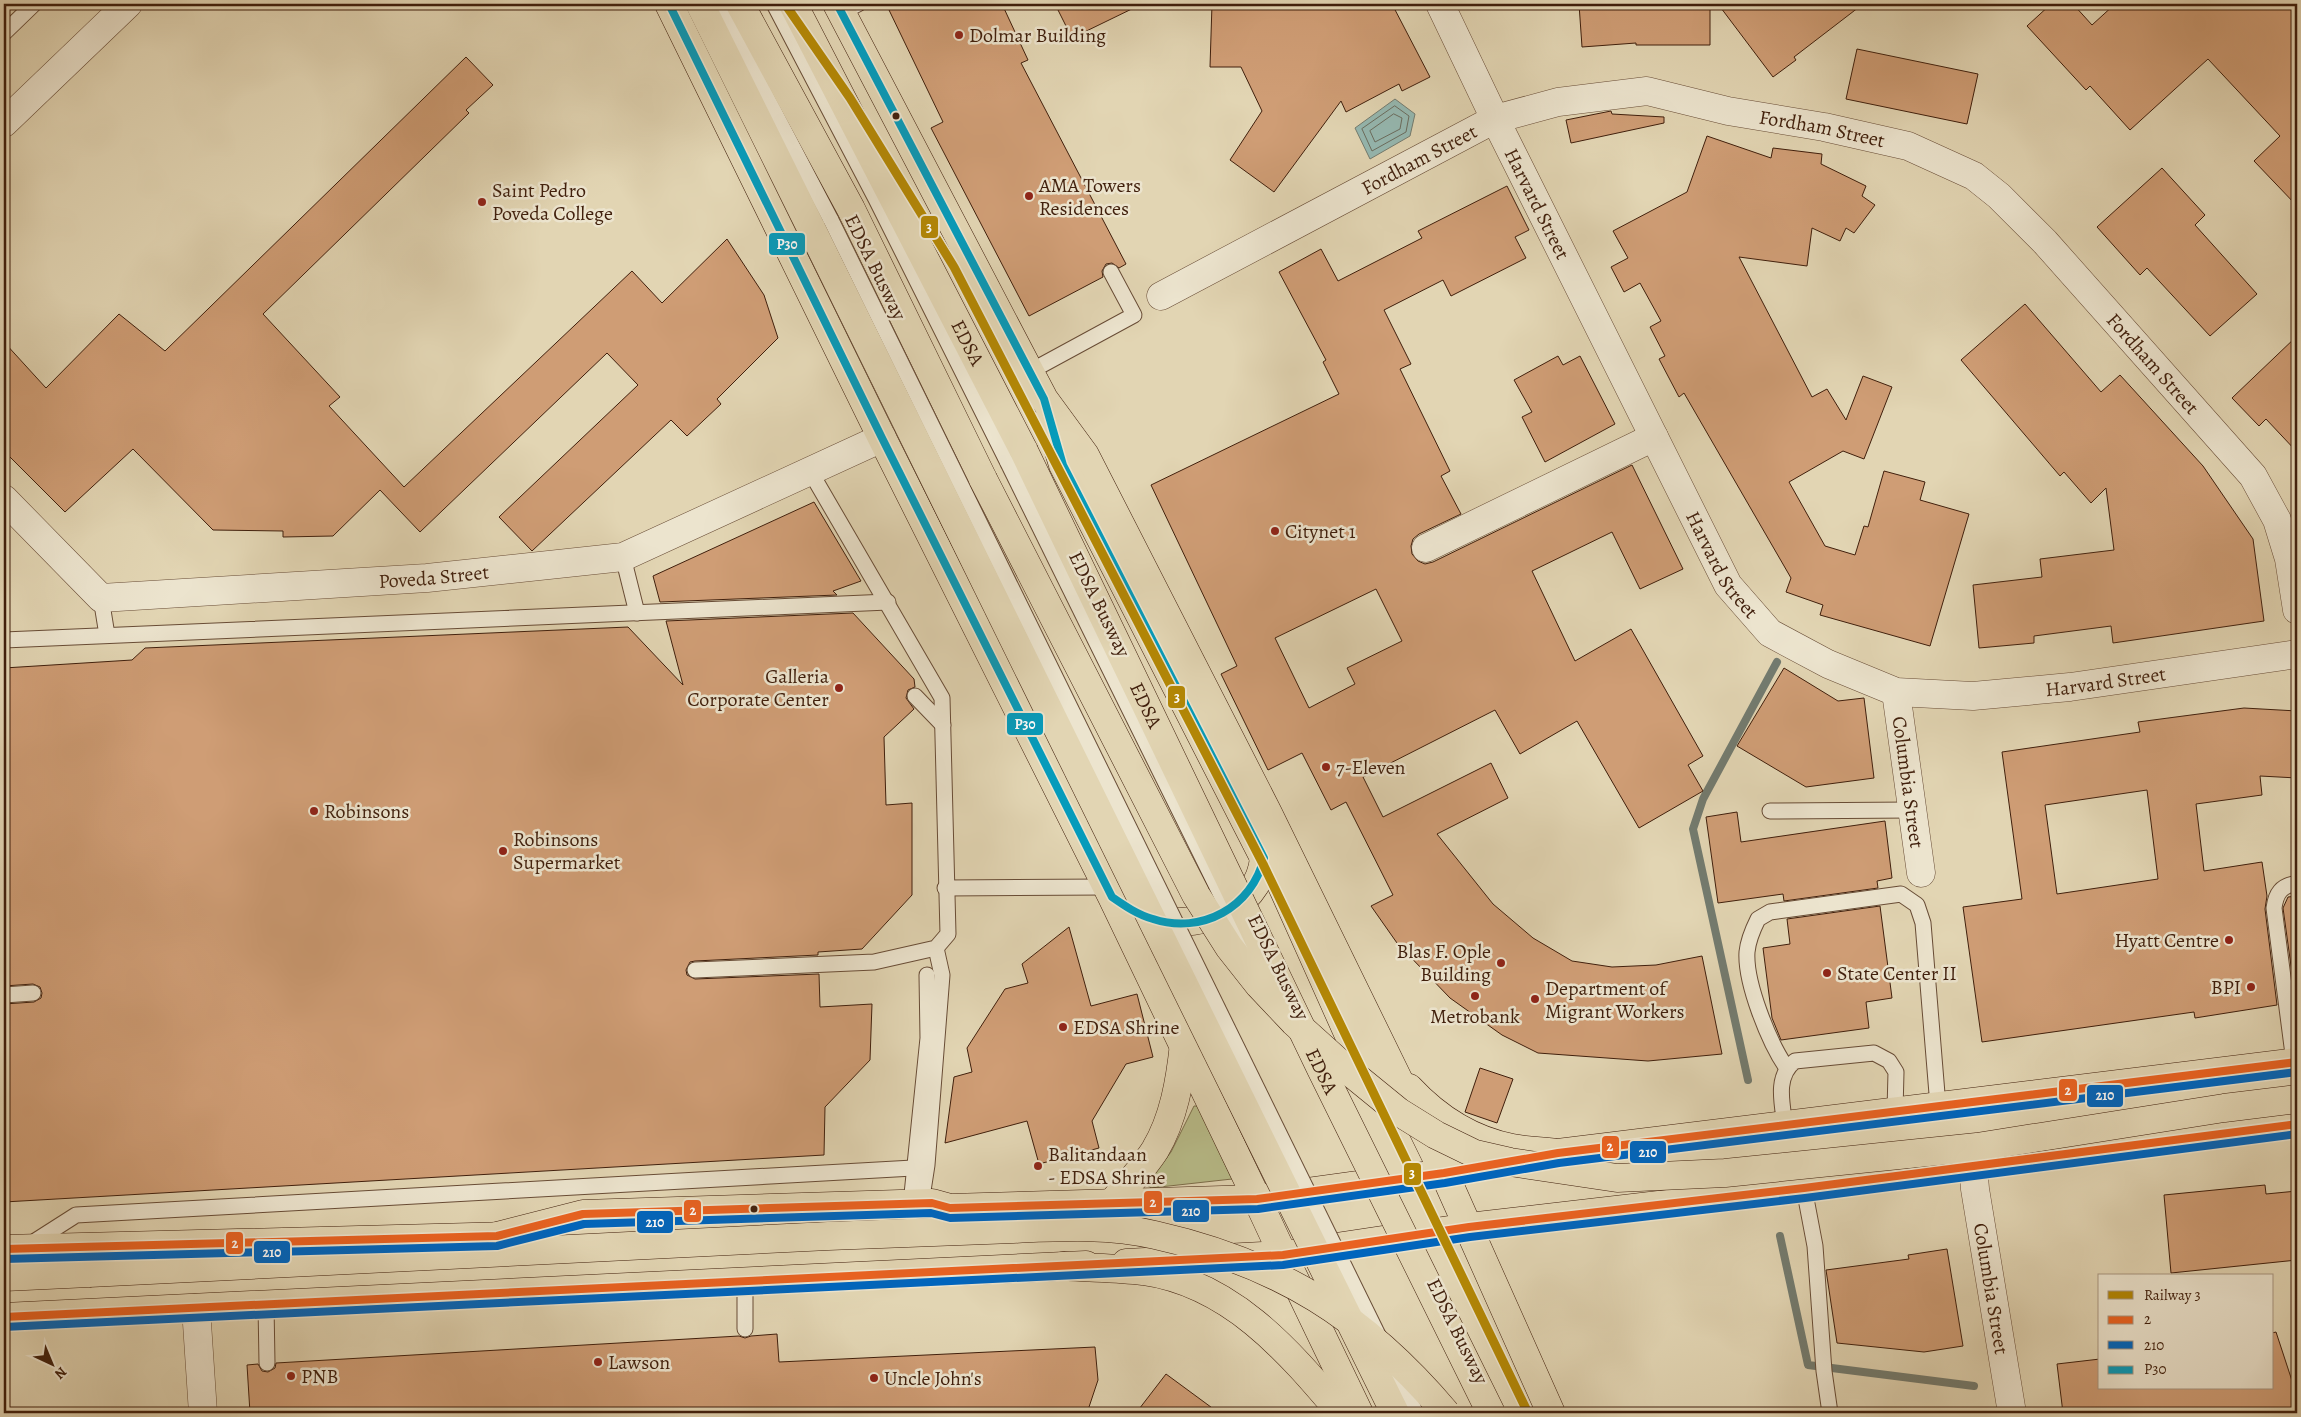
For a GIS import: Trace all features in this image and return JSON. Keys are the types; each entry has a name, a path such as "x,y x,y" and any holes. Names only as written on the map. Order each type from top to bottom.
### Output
{"main road":[{"path":"669,4 882,438 1184,1044 1359,1413"},
{"path":"700,4 759,125 821,225 1395,1413"},
{"path":"740,4 851,209 983,479 1196,895 1229,947 1270,999 1345,1068 1399,1112 1436,1135 1474,1154 1559,1171 1616,1178 1725,1173 1977,1147 2224,1108 2297,1099"},
{"name":"EDSA","path":"793,4 1491,1413"},
{"path":"846,6 1029,372 1044,400 1085,455 1268,813 1444,1173 1551,1413"},
{"path":"735,138 759,125"},
{"path":"1044,400 1063,465 1263,864 1432,1238 1515,1413"},
{"path":"1109,892 1135,912 1160,922 1174,924 1201,921 1226,911 1238,903 1247,893 1263,864"},
{"path":"1263,864 1272,866 1385,1115 1406,1177"},
{"path":"1114,1203 1155,1151 1171,1116 1180,1079 1184,1044"},
{"path":"4,1317 1283,1255 1432,1238 1469,1227 1804,1188 2291,1125 2295,1094 2290,1063 1558,1153 1444,1173 1257,1199 950,1208 583,1214 497,1236"},
{"path":"2240,1069 2228,1089 2226,1098 2230,1117 2244,1132"},
{"path":"1395,1074 1428,1108 1467,1133 1512,1148 1558,1153"},
{"path":"2176,1077 2193,1102 2194,1116 2191,1129 2184,1140"},
{"path":"1114,1203 1143,1208 1147,1215 1151,1233 1148,1250 1143,1257 1133,1263"},
{"path":"13,1249 595,1232 917,1208"},
{"path":"4,1277 557,1248 947,1231 1065,1227 1135,1231 1155,1234 1235,1257 1290,1282 1322,1300 1350,1320 1386,1351 1446,1413"},
{"path":"1063,1266 1142,1271 1186,1281 1212,1292 1243,1312 1271,1336 1305,1370 1341,1413"}],"street":[{"path":"4,122 128,4"},
{"name":"Harvard Street","path":"1440,4 1495,119 1728,585 1770,633 1828,664 1896,692 1973,696 2070,687 2297,654"},
{"name":"Fordham Street","path":"1161,296 1495,119 1558,102 1647,90 1728,110 1824,127 1908,146 1974,176 1999,196 2045,242 2253,476 2277,520 2289,559 2297,610"},
{"path":"1426,548 1654,437"},
{"name":"Poveda Street","path":"101,598 427,578 623,557 882,438"},
{"path":"4,498 101,598"},
{"name":"Columbia Street","path":"1896,692 1911,810 1922,873"},
{"name":"Columbia Street","path":"1973,1165 1975,1190 2012,1413"},
{"path":"196,1308 203,1413"}],"lane":[{"path":"4,33 34,4"},
{"name":"EDSA Busway","path":"718,4 821,225 1416,1413"},
{"name":"EDSA Busway","path":"774,4 1016,457 1476,1413"},
{"path":"1029,372 1134,314 1111,272"},
{"path":"695,970 874,962 936,948 948,934 945,888 942,698 888,602 810,471"},
{"path":"623,557 637,613"},
{"path":"101,598 107,635"},
{"path":"4,640 888,602"},
{"path":"915,696 943,725"},
{"path":"1770,811 1911,810"},
{"path":"2290,1063 2274,908 2276,894 2287,885 2297,883"},
{"path":"945,888 1109,892"},
{"path":"1786,1067 1766,1033 1751,980 1747,952 1758,919 1770,912 1901,894 1911,898 1917,906 1923,922 1938,1106"},
{"path":"917,1208 942,975 936,948"},
{"path":"917,1208 913,1168 928,1038 927,975"},
{"path":"4,995 33,993"},
{"path":"1785,1125 1781,1086 1786,1067 1795,1061 1874,1053 1889,1061 1896,1072 1895,1111"},
{"path":"13,1249 76,1215 913,1168"},
{"path":"1804,1188 1814,1246 1824,1371 1830,1413"},
{"path":"595,1232 613,1238 1077,1219 1114,1203"},
{"path":"745,1282 745,1328"},
{"path":"266,1305 267,1363"}],"green space":[{"path":"1194,1106 1198,1106 1232,1179 1151,1188 1146,1184 1171,1152"}],"water":[{"path":"1395,99 1415,114 1410,136 1370,159 1355,128"}],"building":[{"name":"AMA Towers Residences","path":"903,4 1002,4 1028,60 1021,63 1126,264 1119,268 1112,263 1106,264 1102,271 1103,277 1029,316 931,128 943,122 889,10"},
{"path":"1055,4 1142,4 1072,38"},
{"path":"1212,4 1392,4 1430,77 1402,91 1399,84 1346,112 1341,101 1274,192 1230,160 1262,111 1241,67 1210,67"},
{"path":"1579,4 1710,4 1710,45 1636,45 1636,43 1582,47"},
{"path":"1718,4 1863,4 1794,57 1796,60 1773,77"},
{"path":"2051,4 2073,4 2092,25 2115,4 2297,4 2297,206 2254,161 2280,136 2208,59 2130,130 2090,86 2086,90 2027,26"},
{"path":"1857,49 1978,74 1967,124 1846,99"},
{"path":"466,57 493,85 466,110 469,113 263,314 340,397 329,406 404,487 632,271 662,303 727,239 764,295 778,338 717,399 721,404 687,436 671,420 532,551 499,517 638,385 607,353 420,532 380,490 333,536 283,537 283,531 213,530 133,449 65,512 4,451 4,342 46,388 119,314 165,351"},
{"path":"1611,111 1612,114 1664,117 1664,123 1571,143 1566,120"},
{"path":"1707,136 1771,158 1773,148 1822,154 1821,164 1866,186 1862,196 1875,205 1854,233 1846,228 1840,241 1812,228 1807,266 1739,257 1812,397 1827,389 1846,420 1863,376 1892,387 1864,459 1843,451 1789,482 1825,546 1855,555 1864,526 1868,527 1884,471 1925,482 1920,500 1969,514 1930,646 1820,615 1823,605 1786,592 1791,578 1684,393 1679,397 1659,359 1665,356 1650,327 1661,321 1640,283 1624,292 1611,267 1628,258 1613,231 1687,192"},
{"path":"2162,168 2205,215 2195,225 2257,294 2210,336 2147,268 2140,275 2097,227"},
{"path":"1507,186 1529,230 1515,237 1526,258 1451,296 1443,280 1384,310 1411,364 1400,369 1450,471 1441,476 1461,514 1419,534 1413,539 1411,546 1412,554 1418,561 1425,564 1433,562 1632,465 1683,569 1640,589 1612,532 1532,571 1575,661 1631,629 1703,756 1688,765 1703,791 1639,828 1577,721 1520,754 1495,710 1363,777 1383,817 1491,763 1508,798 1437,834 1493,904 1533,938 1572,961 1612,967 1656,965 1702,956 1722,1054 1648,1061 1538,1053 1502,1035 1450,998 1397,943 1371,906 1393,895 1346,802 1331,810 1302,753 1268,770 1221,674 1237,666 1151,485 1339,394 1323,362 1326,360 1279,272 1321,249 1338,281 1422,238 1418,231","holes":["1376,589 1402,641 1347,668 1355,684 1309,708 1275,638"]},
{"path":"2025,304 2101,392 2120,375 2203,466 2253,539 2264,621 2113,643 2111,626 2034,636 2034,643 1979,648 1973,585 2042,577 2040,559 2114,550 2106,488 2091,503 2064,472 2060,476 1961,360"},
{"path":"2297,336 2297,452 2266,419 2259,426 2232,398"},
{"path":"1558,356 1563,365 1580,356 1615,424 1545,462 1522,417 1532,412 1514,380"},
{"path":"814,502 861,581 833,591 837,595 660,602 653,576"},
{"path":"853,613 914,679 915,687 908,690 906,698 914,709 884,737 886,805 912,803 912,895 862,949 818,952 818,955 695,961 690,962 686,970 687,975 695,979 819,974 820,1007 872,1004 870,1060 825,1107 824,1155 4,1202 4,1004 34,1002 41,998 42,993 40,987 33,984 4,986 4,668 132,660 145,648 628,627 683,685 666,621"},
{"path":"1784,668 1838,701 1864,698 1874,778 1806,787 1737,746"},
{"path":"2244,708 2297,711 2297,778 2260,776 2262,795 2196,804 2204,871 2262,862 2267,896 2265,909 2277,1005 2195,1018 2194,1012 1982,1042 1963,907 2022,899 2002,752 2140,732 2138,722","holes":["2147,790 2158,879 2057,894 2045,805"]},
{"path":"1737,812 1741,842 1885,821 1892,878 1877,881 1878,888 1784,901 1783,894 1718,903 1706,817"},
{"path":"2297,896 2296,1002 2283,908 2288,897"},
{"name":"State Center II","path":"1880,906 1892,998 1866,1002 1869,1028 1781,1040 1772,1018 1763,948 1790,944 1787,919"},
{"name":"EDSA Shrine","path":"1069,927 1091,1006 1137,994 1153,1057 1126,1064 1092,1121 1099,1148 1039,1164 1027,1121 945,1143 954,1077 972,1072 967,1048 1005,989 1028,983 1022,964"},
{"path":"1480,1068 1513,1079 1497,1123 1465,1112"},
{"path":"2265,1185 2266,1194 2297,1191 2297,1260 2171,1273 2164,1195"},
{"path":"1947,1249 1963,1346 1924,1352 1837,1343 1826,1270 1909,1259 1908,1255"},
{"path":"2274,1332 2276,1332 2297,1396 2297,1413 2063,1413 2057,1364 2098,1359 2098,1390 2274,1390"},
{"path":"777,1334 779,1362 1095,1347 1098,1380 1087,1413 250,1413 247,1365 258,1364 262,1371 268,1372 275,1368 276,1363 739,1336 745,1338"},
{"path":"1166,1374 1219,1413 1136,1413"}],"waterway":[{"path":"1748,1080 1693,829 1703,799 1777,662"},
{"path":"1780,1236 1808,1365 1974,1386"}],"rail line":[{"name":"3","path":"785,4 850,98 954,267 1263,864 1528,1413"}],"transit line":[{"name":"P30","path":"669,4 882,438 1112,897 1137,913 1153,919 1171,923 1189,923 1206,920 1222,913 1237,903 1258,875 1264,858 1063,465 1044,399 837,4"},
{"name":"2","path":"4,1249 497,1236 583,1214 932,1203 950,1208 1257,1199 1444,1173 1558,1153 2297,1062"},
{"name":"210","path":"4,1259 497,1246 584,1224 931,1213 950,1218 1258,1209 1445,1183 1559,1163 2297,1072"},
{"name":"2","path":"4,1317 1283,1255 1469,1227 1804,1188 2297,1124"},
{"name":"210","path":"4,1327 1283,1265 1470,1237 1805,1198 2297,1134"}],"place":[{"name":"Dolmar Building","path":"959,35"},
{"name":"AMA Towers Residences","path":"1029,196"},
{"name":"Saint Pedro Poveda College","path":"482,202"},
{"name":"Citynet 1","path":"1275,531"},
{"name":"Galleria Corporate Center","path":"839,688"},
{"name":"7-Eleven","path":"1326,767"},
{"name":"Robinsons","path":"314,811"},
{"name":"Robinsons Supermarket","path":"503,851"},
{"name":"Hyatt Centre","path":"2229,940"},
{"name":"Blas F. Ople Building","path":"1501,963"},
{"name":"State Center II","path":"1827,973"},
{"name":"BPI","path":"2251,987"},
{"name":"Metrobank","path":"1475,996"},
{"name":"Department of Migrant Workers","path":"1535,999"},
{"name":"EDSA Shrine","path":"1063,1027"},
{"name":"Balitandaan - EDSA Shrine","path":"1038,1166"},
{"name":"Lawson","path":"598,1362"},
{"name":"PNB","path":"291,1376"},
{"name":"Uncle John's","path":"874,1378"}]}
